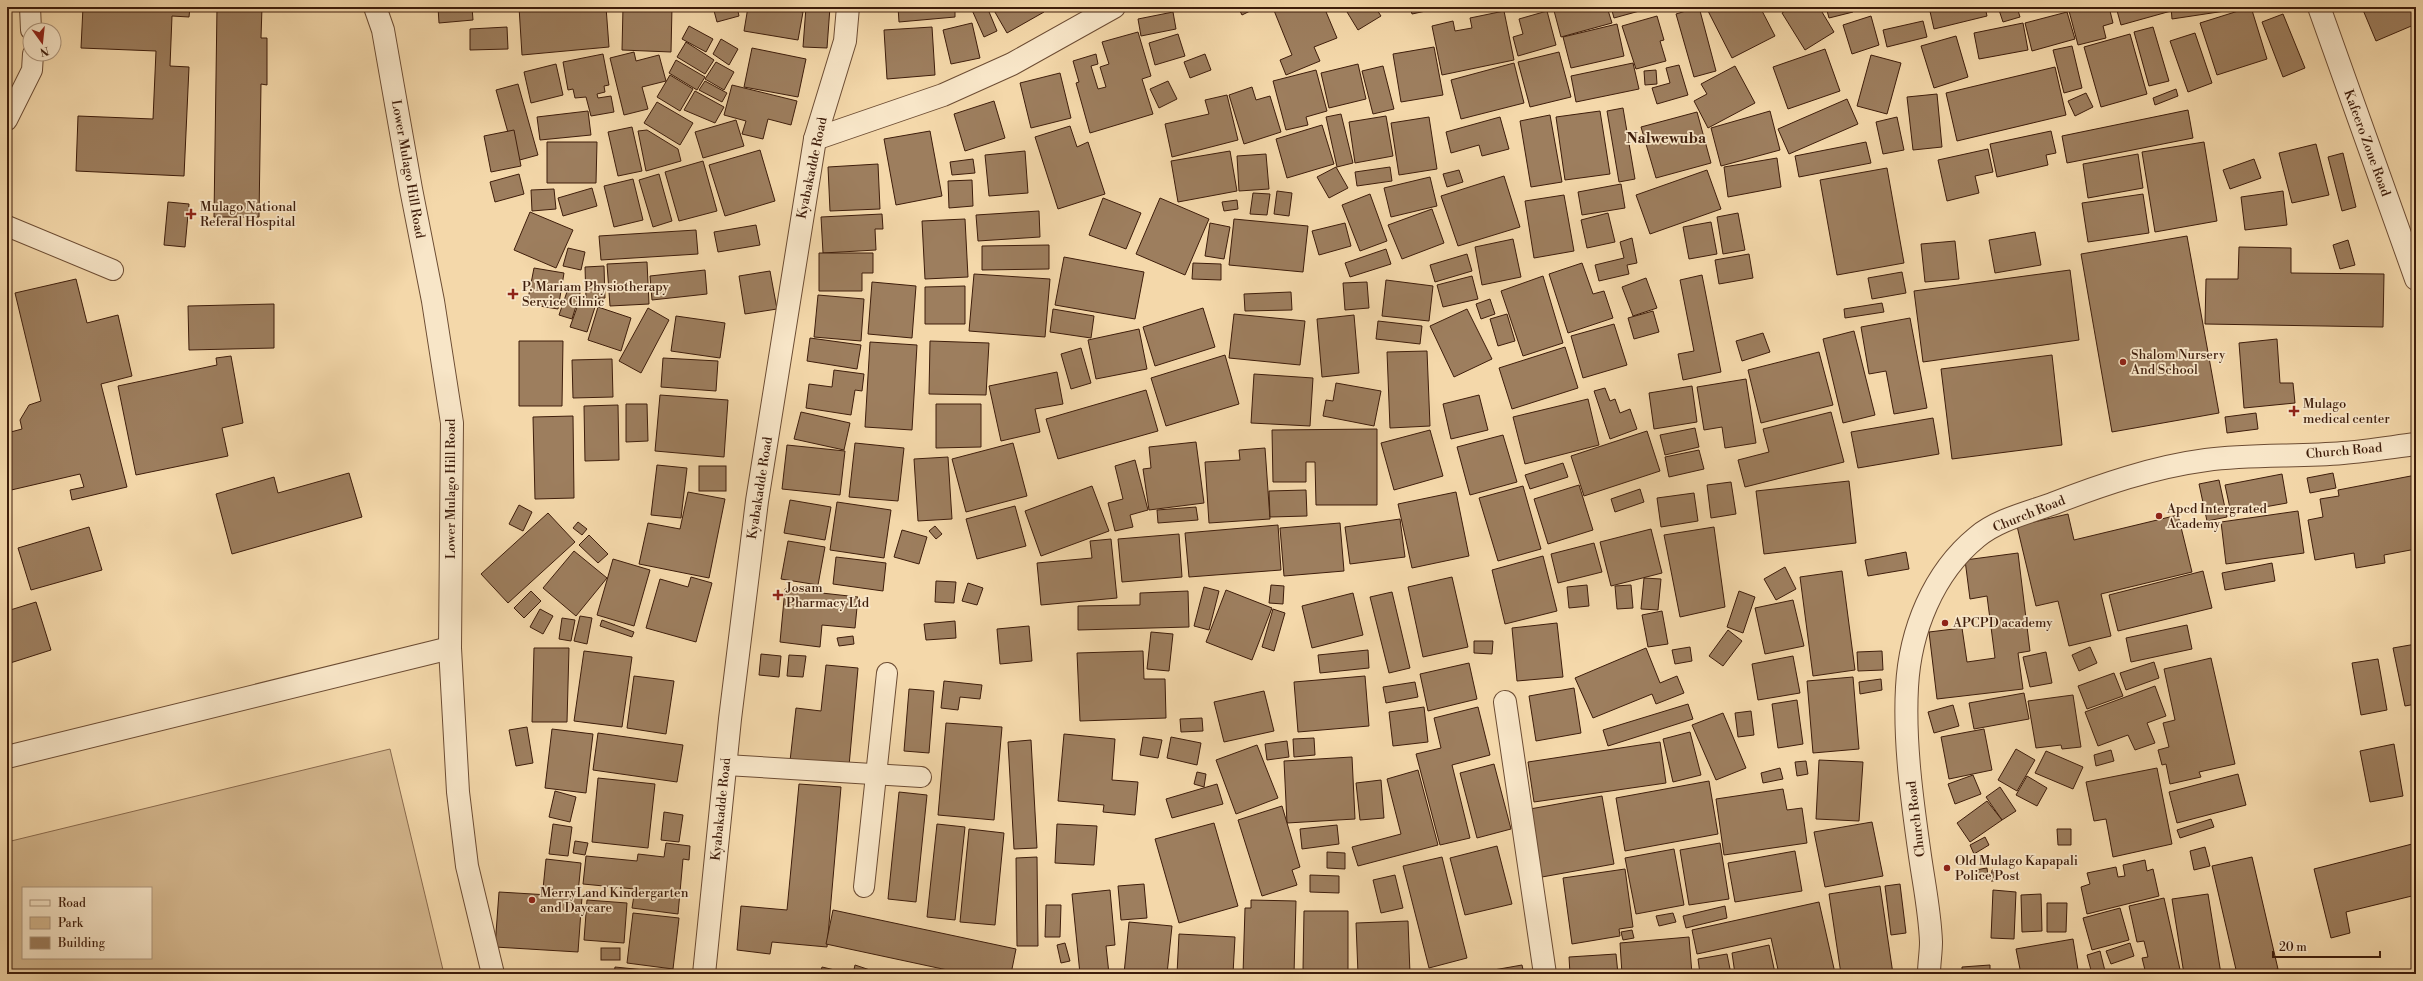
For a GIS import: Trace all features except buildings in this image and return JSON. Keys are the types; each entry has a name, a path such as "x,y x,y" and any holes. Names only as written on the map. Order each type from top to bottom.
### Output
{"street":[{"name":"Lower Mulago Hill Road","path":"375,7 383,30 411,189 433,301 452,423 450,648 458,792 467,866 493,974"},
{"name":"Kyabakadde Road","path":"704,974 726,765 757,501 815,139 845,41 848,7"},
{"path":"815,139 943,95 1012,64 1114,7"},
{"name":"Kafeero Zone Road","path":"2318,7 2416,279"},
{"name":"Church Road","path":"1929,974 1931,942 1929,916 1915,819 1907,724 1907,685 1912,648 1921,618 1940,580 1966,547 1979,535 2014,517 2081,493 2174,466 2207,460 2344,453 2416,444"},
{"path":"7,757 450,648"},
{"path":"1505,702 1544,974"}],"lane":[{"path":"30,7 31,22"},
{"path":"7,120 32,70 32,62"},
{"path":"7,226 113,270"},
{"path":"864,887 887,673"},
{"path":"726,765 921,777"}],"green space":[{"path":"390,749 444,974 7,974 7,842"}],"place":[{"name":"Mulago National Referal Hospital","path":"191,214"},
{"name":"P. Mariam Physiotherapy Service Clinic","path":"513,294"},
{"name":"Shalom Nursery And School","path":"2123,362"},
{"name":"Mulago medical center","path":"2294,411"},
{"name":"Apcd Intergrated Academy","path":"2159,516"},
{"name":"Josam Pharmacy Ltd","path":"778,595"},
{"name":"APCPD academy","path":"1945,623"},
{"name":"Old Mulago Kapapali Police Post","path":"1947,868"},
{"name":"MerryLand Kindergarten and Daycare","path":"532,900"}],"district":[{"name":"Nalwewuba","path":"1666,138"}]}
